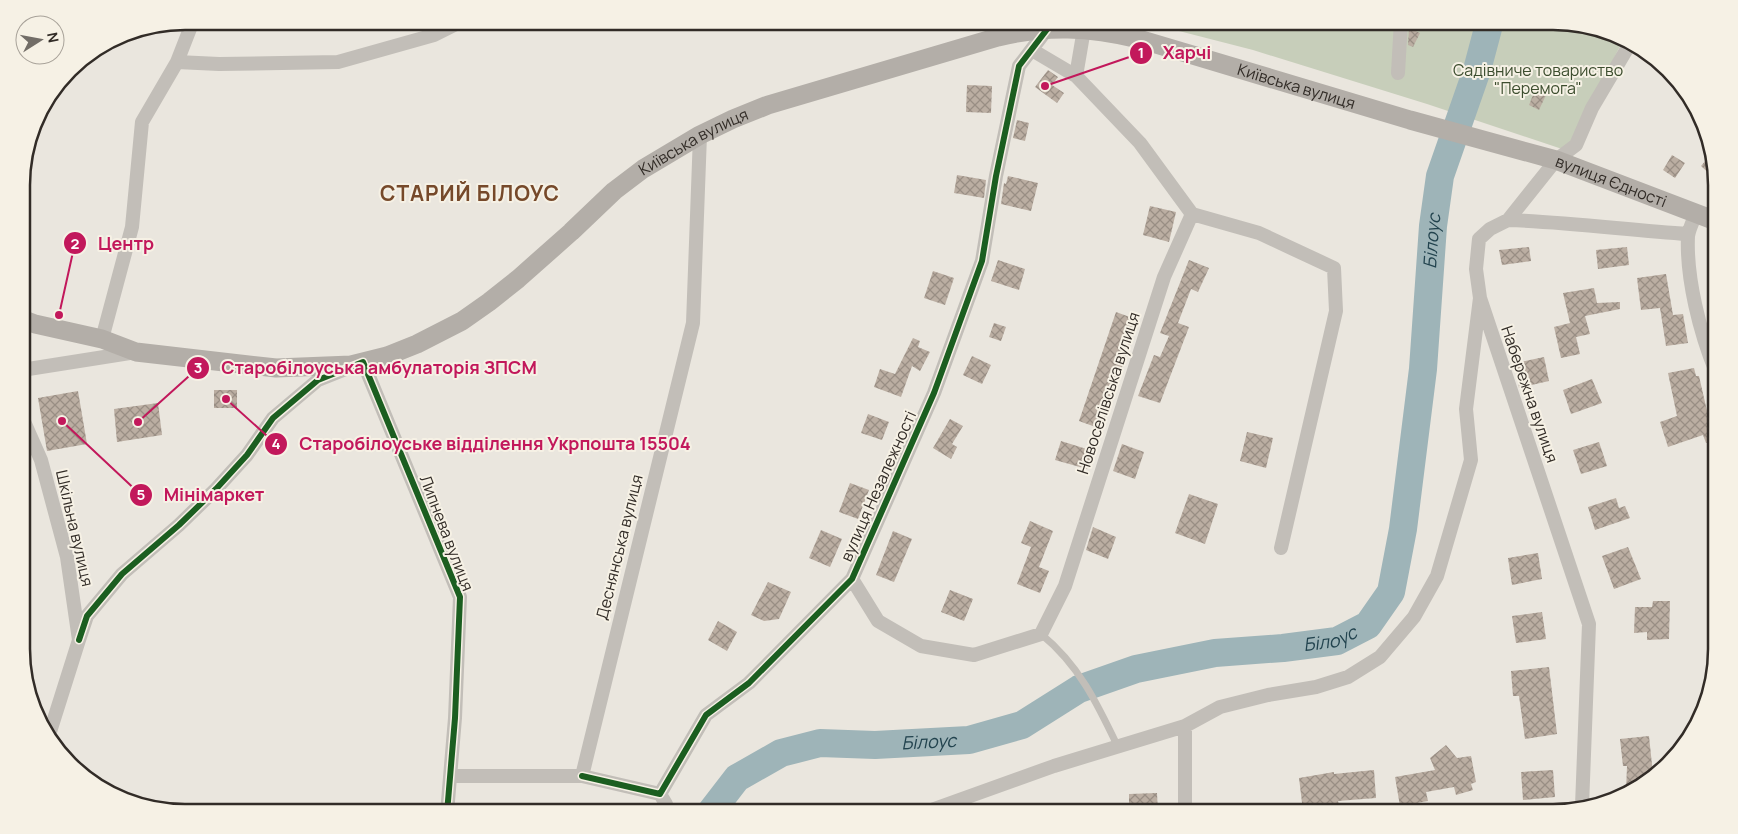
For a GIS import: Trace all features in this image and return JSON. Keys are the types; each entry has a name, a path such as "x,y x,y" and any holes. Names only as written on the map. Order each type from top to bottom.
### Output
{"main road":[{"name":"Київська вулиця","path":"30,322 102,340 136,352 276,368 316,368 351,365 387,356 462,321 518,279 614,191 643,169 700,135 733,118 768,105 988,40 1011,30"},
{"name":"Київська вулиця","path":"1092,30 1139,38 1410,120 1505,145"},
{"name":"вулиця Єдності","path":"1505,145 1556,160 1708,218"}],"street":[{"path":"102,340 132,227 142,122 177,62 189,30"},
{"path":"177,62 220,64 338,62 434,35 444,30"},
{"name":"вулиця Незалежності","path":"660,794 706,715 749,683 852,579 934,393 982,261 996,176 1019,66 1032,50 1044,30"},
{"path":"1076,76 1084,30"},
{"path":"1398,74 1400,30"},
{"name":"Набережна вулиця","path":"1582,801 1589,624 1480,298 1476,269 1480,240 1490,229 1508,220 1556,160 1576,145 1592,108 1627,49"},
{"path":"1032,50 1076,76 1140,143 1192,214 1259,233 1334,268 1336,311 1281,548"},
{"name":"Деснянська вулиця","path":"582,776 693,323 700,135"},
{"name":"Новоселівська вулиця","path":"1041,634 1065,586 1164,277 1192,214"},
{"path":"1696,214 1688,234 1692,290 1708,352"},
{"path":"1508,220 1554,222 1610,229 1688,234"},
{"path":"948,804 1054,766 1185,726 1220,707 1268,695 1316,687 1348,677 1380,657 1414,617 1437,576 1471,460 1466,409 1480,298"},
{"path":"30,369 136,352"},
{"path":"79,640 87,616 122,574 179,525 216,489 247,456 273,418 318,380 363,362"},
{"name":"Липнева вулиця","path":"363,362 460,597 455,718 448,804"},
{"name":"Шкільна вулиця","path":"30,435 41,460 64,548 79,640 51,728"},
{"path":"852,579 878,622 921,646 974,656 1041,634"},
{"path":"1185,726 1185,804"},
{"path":"450,776 582,776 660,794 666,804"}],"lane":[{"path":"1041,634 1058,648 1080,674 1118,747"}],"green space":[{"name":"Садівниче товариство \"Перемога\"","path":"1175,30 1553,30 1593,35 1620,46 1568,151 1427,104 1253,50"}],"building":[{"path":"1409,30 1420,33 1413,47 1408,45"},
{"path":"1048,70 1058,77 1052,85 1064,93 1057,103 1035,87"},
{"path":"967,85 992,86 991,113 966,112"},
{"path":"1535,90 1546,95 1539,110 1529,105"},
{"path":"1017,120 1029,123 1025,141 1013,138"},
{"path":"1672,155 1685,163 1675,178 1663,170"},
{"path":"1706,160 1707,172 1701,166"},
{"path":"957,175 986,180 984,198 954,193"},
{"path":"1008,176 1038,183 1031,211 1001,204 1004,183 1006,184"},
{"path":"1150,206 1176,212 1169,242 1143,235"},
{"path":"1529,247 1531,261 1502,265 1499,250"},
{"path":"1627,247 1629,265 1598,269 1596,250"},
{"path":"998,260 1025,269 1019,290 991,281"},
{"path":"1189,260 1209,268 1198,292 1191,289 1178,323 1189,327 1160,403 1138,396 1154,355 1160,357 1169,336 1160,333"},
{"path":"933,271 954,278 945,305 924,298"},
{"path":"1666,274 1673,315 1683,314 1688,343 1666,346 1660,308 1641,310 1637,278"},
{"path":"1594,288 1597,303 1620,302 1620,309 1585,316 1590,334 1576,337 1580,354 1561,358 1554,327 1570,323 1563,293"},
{"path":"1116,312 1138,320 1101,429 1079,421"},
{"path":"994,323 1006,327 1001,341 989,337"},
{"path":"913,338 920,341 918,347 930,352 920,371 912,366 901,397 874,387 880,369 895,374"},
{"path":"972,356 991,365 982,384 963,375"},
{"path":"1544,357 1549,381 1519,388 1515,363"},
{"path":"1694,368 1696,376 1699,376 1708,411 1708,442 1706,443 1703,435 1668,447 1660,422 1677,416 1668,373"},
{"path":"1592,379 1602,403 1571,414 1563,390"},
{"path":"214,390 237,390 237,408 214,408"},
{"path":"78,391 87,444 47,451 38,398"},
{"path":"158,403 162,435 117,442 114,409"},
{"path":"868,414 889,422 882,440 861,433"},
{"path":"950,419 963,426 952,444 957,447 951,459 933,448"},
{"path":"1247,432 1273,438 1266,468 1240,461"},
{"path":"1061,441 1093,451 1087,469 1055,460"},
{"path":"1599,442 1607,466 1581,474 1573,450"},
{"path":"1122,444 1144,452 1135,479 1113,471"},
{"path":"850,483 869,490 858,519 839,512"},
{"path":"1189,494 1218,504 1205,544 1175,533"},
{"path":"1616,498 1619,508 1625,506 1630,518 1595,530 1588,507"},
{"path":"1030,521 1053,531 1039,567 1049,571 1040,593 1017,584 1031,547 1021,543"},
{"path":"1093,527 1116,537 1108,559 1086,550"},
{"path":"821,530 842,539 830,567 809,558"},
{"path":"893,531 912,539 894,582 876,575"},
{"path":"1628,547 1641,579 1614,589 1602,556"},
{"path":"1538,553 1542,579 1512,585 1508,558"},
{"path":"768,582 791,592 779,619 764,621 751,615"},
{"path":"950,590 973,599 964,621 941,612"},
{"path":"1653,601 1670,601 1669,639 1647,640 1647,632 1634,633 1635,607 1652,607"},
{"path":"1542,612 1546,639 1516,643 1512,616"},
{"path":"718,621 737,632 727,651 708,640"},
{"path":"1549,667 1557,734 1525,739 1519,696 1513,696 1511,671"},
{"path":"1649,736 1652,768 1626,786 1627,766 1623,766 1620,739"},
{"path":"1446,745 1457,758 1471,756 1476,782 1471,784 1473,790 1456,795 1454,787 1426,792 1428,801 1400,804 1395,777 1435,770 1430,758"},
{"path":"1374,770 1376,798 1338,801 1339,804 1302,804 1299,778 1334,772 1334,774"},
{"path":"1553,770 1555,797 1523,800 1521,772"},
{"path":"1157,793 1158,804 1129,804 1129,794"}],"waterway":[{"name":"Білоус","path":"717,804 737,778 781,753 820,743 875,745 969,740 1022,725 1079,689 1136,669 1215,653 1283,648 1337,641 1368,625 1391,592 1403,529 1423,369 1433,226 1440,176 1477,70 1488,30"}],"cycle path":[{"path":"582,776 660,794 706,715 749,683 852,579 934,393 982,261 996,176 1019,66 1046,30"},
{"path":"79,640 87,616 122,574 179,525 216,489 247,455 273,418 318,380 363,362 460,597 455,718 448,804"}],"place":[{"name":"Харчі","path":"1045,86"},
{"name":"Центр","path":"59,315"},
{"name":"Старобілоуське відділення Укрпошта 15504","path":"226,399"},
{"name":"Мінімаркет","path":"62,421"},
{"name":"Старобілоуська амбулаторія ЗПСМ","path":"138,422"}],"district":[{"name":"СТАРИЙ БІЛОУС","path":"470,194"}]}
